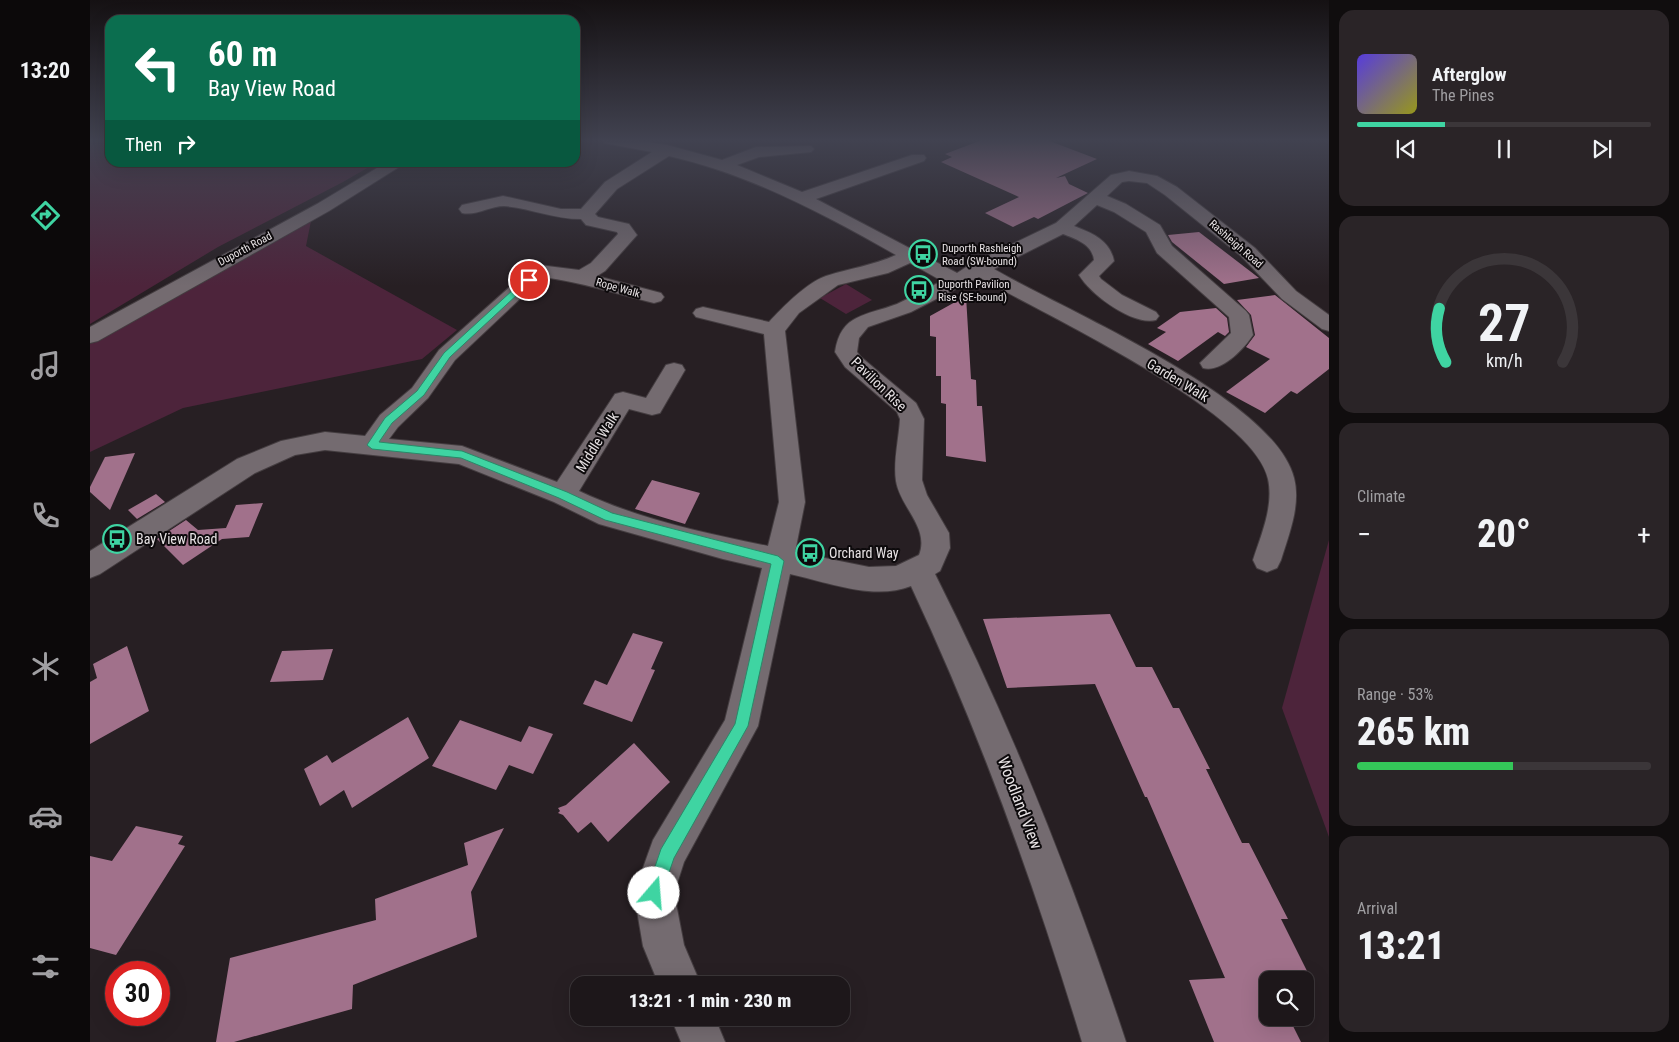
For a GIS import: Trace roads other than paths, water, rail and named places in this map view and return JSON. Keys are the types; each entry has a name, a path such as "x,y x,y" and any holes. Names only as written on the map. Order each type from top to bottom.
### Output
{"street":[{"name":"Duporth Road","path":"90,336 150,300 356,189"},
{"path":"586,214 591,204 609,189"},
{"path":"778,189 801,198 955,280"},
{"path":"801,198 828,189"},
{"name":"Rashleigh Road","path":"955,280 1062,227 1106,189"},
{"name":"Rashleigh Road","path":"1167,189 1248,252 1289,295 1329,325"},
{"path":"1096,198 1120,208 1154,229 1164,249 1239,315 1242,335 1211,363"},
{"path":"468,209 503,202 562,214 586,214 592,221 623,228 628,235 598,267 582,276"},
{"path":"1062,227 1086,237 1101,247 1104,261 1089,275 1092,284 1101,291 1149,316"},
{"path":"676,976 664,946 654,893 667,854 741,726 792,502 774,330 792,309 831,281 881,269 910,255"},
{"name":"Garden Walk","path":"978,268 1165,372 1226,409 1252,431 1267,448 1279,469 1283,492 1280,513 1267,560"},
{"name":"Rope Walk","path":"372,445 389,421 420,393 447,355 539,271 582,276 598,284 654,297"},
{"name":"Pavilion Rise","path":"918,570 930,563 936,548 935,532 914,496 909,480 912,419 908,409 898,399 853,362 846,352 848,336 860,323 904,308 955,280"},
{"path":"703,313 774,330"},
{"name":"Middle Walk","path":"563,495 623,400 652,407 674,370"},
{"path":"90,566 246,466 290,448 326,441 462,455 563,495 610,517 778,561 869,579 899,578 918,570"},
{"name":"Woodland View","path":"918,570 945,624 997,743 1084,976 1104,1042"},
{"path":"696,1026 703,1042"}],"place":[{"name":"Duporth Rashleigh Road (SW-bound)","path":"923,254"},
{"name":"Duporth Pavilion Rise (SE-bound)","path":"919,290"},
{"name":"Bay View Road","path":"117,539"},
{"name":"Orchard Way","path":"810,553"}]}
